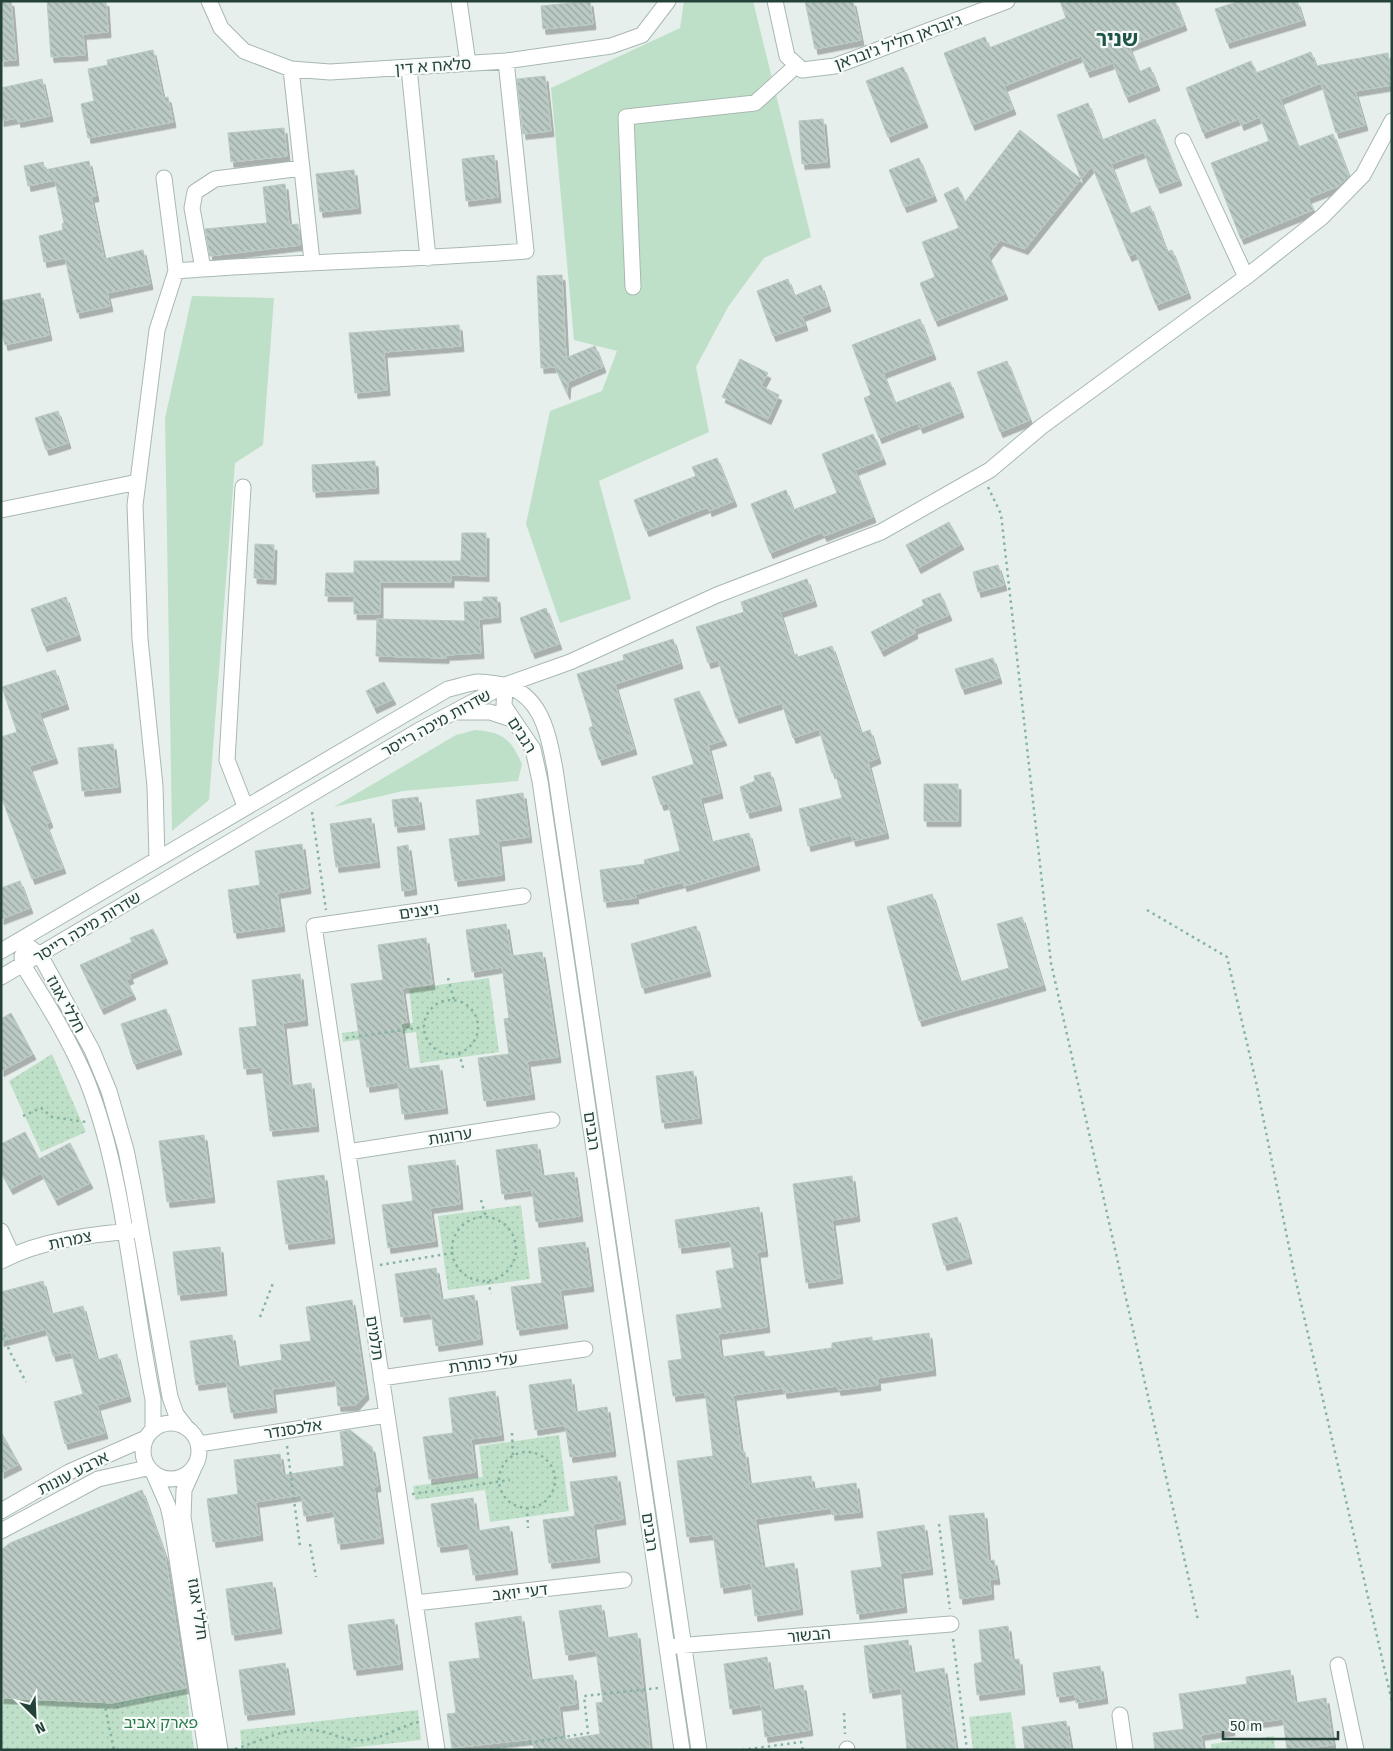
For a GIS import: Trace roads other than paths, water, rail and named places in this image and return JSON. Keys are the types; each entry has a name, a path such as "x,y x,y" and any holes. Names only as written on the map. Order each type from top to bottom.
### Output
{"street":[{"name":"סלאח א דין","path":"209,1 221,28 244,51 279,66 330,72 506,61 611,46 642,34 668,1"},
{"path":"459,1 468,63"},
{"path":"633,287 626,117 754,103 796,65 787,56 775,1"},
{"name":"ג'ובראן חליל ג'ובראן","path":"796,65 802,70 835,66 1008,1"},
{"path":"176,271 312,261 428,258 526,251 506,61"},
{"path":"409,68 428,258"},
{"path":"292,69 312,261"},
{"path":"505,685 570,662 717,595 882,532 982,475 1041,427 1246,277 1322,217 1363,175 1392,121"},
{"path":"1184,141 1246,277"},
{"path":"203,269 192,208 195,192 214,179 302,168"},
{"path":"157,859 154,786 140,638 135,505 157,330 176,271 164,178"},
{"path":"1,510 138,482"},
{"path":"242,487 227,760 245,806"},
{"name":"שדרות מיכה רייסר","path":"1,951 245,806 448,689 479,682 505,685"},
{"name":"שדרות מיכה רייסר","path":"1,977 40,956 418,731 505,685"},
{"name":"רגבים","path":"682,1750 537,760 525,735 504,706 505,685 523,694 540,712 551,749 699,1750"},
{"path":"454,712 474,711 511,718"},
{"name":"ניצנים","path":"321,925 523,896"},
{"name":"תלמים","path":"321,925 330,1040 437,1750"},
{"name":"חללי אגוז","path":"20,940 40,956 92,1050 109,1091 126,1150 170,1397 176,1414 186,1427"},
{"name":"חללי אגוז","path":"20,940 23,965 76,1057 101,1124 124,1232 153,1399 149,1434"},
{"name":"ערוגות","path":"348,1152 552,1120"},
{"name":"צמרות","path":"7,1258 85,1236 141,1230"},
{"path":"1,1231 7,1258"},
{"name":"עלי כותרת","path":"381,1378 586,1349"},
{"name":"אלכסנדר","path":"199,1444 387,1415"},
{"path":"169,1423 186,1427 195,1436 199,1444 198,1461 193,1470 178,1479 161,1478 150,1471 142,1453 149,1434 169,1423"},
{"name":"ארבע עונות","path":"1,1511 70,1472 149,1434"},
{"name":"חללי אגוז","path":"193,1470 184,1490 184,1517 220,1750"},
{"name":"חללי אגוז","path":"150,1471 168,1506 171,1519 206,1750"},
{"name":"ארבע עונות","path":"1,1531 98,1479 150,1471"},
{"name":"דעי יואב","path":"415,1603 624,1580"},
{"name":"הבשור","path":"667,1647 951,1624"},
{"path":"1338,1665 1356,1750"},
{"path":"1120,1715 1124,1750"}],"district":[{"name":"שניר","path":"1117,39"}],"park label":[{"name":"פארק אביב","path":"161,1722"}]}
